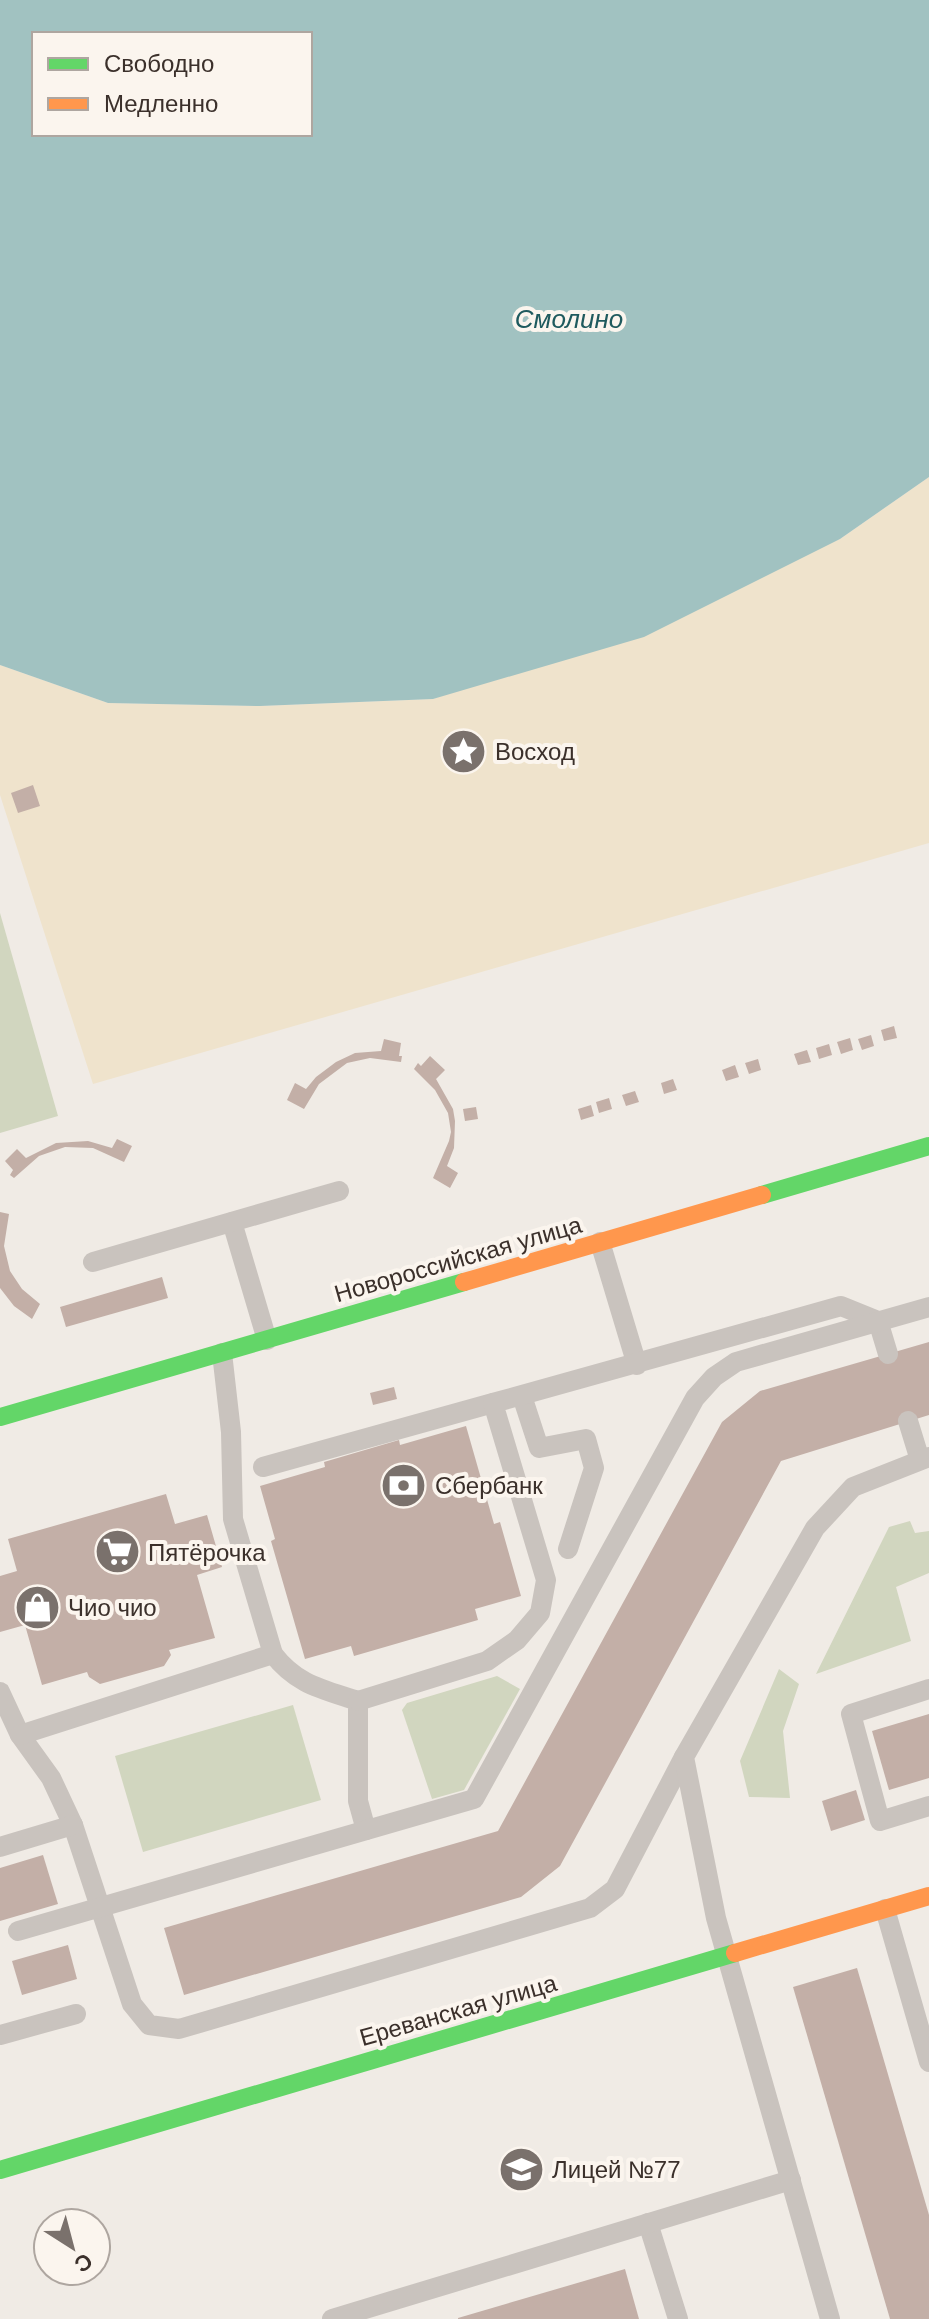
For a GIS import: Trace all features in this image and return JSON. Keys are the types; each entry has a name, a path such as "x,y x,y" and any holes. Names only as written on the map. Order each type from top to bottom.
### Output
{"main road":[{"name":"Новороссийская улица","path":"0,1417 929,1146"},
{"name":"Ереванская улица","path":"0,2170 929,1896"}],"lane":[{"path":"93,1262 339,1191"},
{"path":"232,1222 267,1340"},
{"path":"600,1242 637,1365"},
{"path":"263,1467 841,1306 878,1321"},
{"path":"18,1931 474,1799 695,1398 714,1377 736,1362 929,1307"},
{"path":"878,1321 888,1354"},
{"path":"222,1353 231,1432 233,1519 273,1654 285,1669 305,1684 358,1701 487,1661 517,1640 540,1613 546,1580 493,1403"},
{"path":"522,1396 539,1448 586,1439 594,1468 568,1549"},
{"path":"0,1692 20,1735 51,1778 73,1825 132,2004 149,2025 179,2029 590,1908 615,1889 684,1757 815,1528 853,1487 924,1458 908,1421"},
{"path":"20,1735 273,1654"},
{"path":"929,1689 851,1714 880,1821 929,1806"},
{"path":"358,1701 358,1801 366,1830"},
{"path":"684,1757 716,1918 830,2319"},
{"path":"0,1847 73,1825"},
{"path":"885,1909 929,2061"},
{"path":"0,2035 76,2014"},
{"path":"332,2319 791,2180"},
{"path":"648,2223 678,2319"}],"green space":[{"path":"0,913 58,1116 0,1133"},
{"path":"910,1521 915,1533 929,1531 929,1573 896,1587 911,1641 816,1674 889,1527"},
{"path":"779,1669 799,1684 783,1731 790,1798 749,1797 740,1761"},
{"path":"497,1676 520,1689 464,1790 432,1799 402,1710 407,1703"},
{"path":"293,1705 321,1800 143,1852 115,1756"}],"sand":[{"name":"Восход","path":"929,477 929,843 93,1084 0,795 0,665 108,703 260,706 433,699 840,539"}],"water":[{"name":"Смолино","path":"0,0 929,0 929,477 840,539 644,637 433,699 260,706 108,703 0,665"}],"building":[{"path":"33,785 40,806 18,813 11,793"},
{"path":"894,1026 897,1038 884,1041 881,1030"},
{"path":"871,1035 874,1046 862,1050 858,1039"},
{"path":"850,1038 853,1050 841,1054 837,1042"},
{"path":"384,1039 401,1043 401,1062 370,1058 347,1063 319,1084 304,1109 287,1100 295,1083 306,1089 336,1062 355,1053 381,1051"},
{"path":"829,1044 832,1055 819,1059 816,1048"},
{"path":"807,1050 811,1062 798,1065 794,1054"},
{"path":"430,1056 445,1070 436,1079 453,1109 455,1121 454,1148 447,1166 458,1173 450,1188 433,1178 449,1141 448,1113 435,1090 414,1069"},
{"path":"758,1059 761,1070 749,1074 745,1063"},
{"path":"735,1065 739,1077 726,1081 722,1070"},
{"path":"673,1079 677,1090 664,1094 661,1083"},
{"path":"635,1091 639,1102 626,1106 622,1095"},
{"path":"609,1098 612,1109 599,1113 596,1102"},
{"path":"591,1105 594,1116 581,1120 578,1109"},
{"path":"476,1107 478,1119 465,1121 463,1109"},
{"path":"117,1139 132,1146 124,1162 93,1148 65,1147 39,1156 14,1178 10,1175 13,1170 5,1161 17,1149 26,1158 56,1143 88,1141 112,1148"},
{"path":"0,1212 9,1214 4,1246 10,1271 22,1289 40,1304 32,1319 14,1306 0,1288"},
{"path":"162,1277 168,1298 66,1327 60,1307"},
{"path":"929,1342 929,1415 781,1461 560,1866 521,1897 184,1995 164,1928 498,1831 722,1422 760,1391"},
{"path":"394,1387 397,1399 373,1405 370,1393"},
{"path":"466,1426 494,1524 500,1522 521,1596 475,1609 478,1620 354,1656 351,1646 305,1659 271,1541 275,1539 260,1486 325,1467 324,1462 399,1440 400,1445"},
{"path":"166,1494 175,1524 207,1515 222,1567 197,1575 215,1638 169,1650 171,1655 164,1666 100,1684 87,1672 42,1685 25,1625 0,1632 0,1576 17,1571 8,1539"},
{"path":"929,1714 929,1778 889,1790 872,1731"},
{"path":"856,1790 865,1820 831,1831 822,1801"},
{"path":"43,1855 58,1904 0,1921 0,1868"},
{"path":"68,1945 77,1979 22,1995 12,1961"},
{"path":"857,1968 929,2215 929,2319 890,2319 793,1987"},
{"path":"625,2269 639,2319 458,2319 458,2318"}],"traffic: fast":[{"path":"762,1195 929,1146"},
{"path":"0,1417 464,1282"},
{"path":"0,2170 735,1953"}],"traffic: slow":[{"path":"464,1282 762,1195"},
{"path":"735,1953 929,1896"}],"place":[{"name":"Восход","path":"464,751"},
{"name":"Сбербанк","path":"404,1485"},
{"name":"Пятёрочка","path":"117,1552"},
{"name":"Чио чио","path":"37,1607"},
{"name":"Лицей №77","path":"521,2169"}]}
